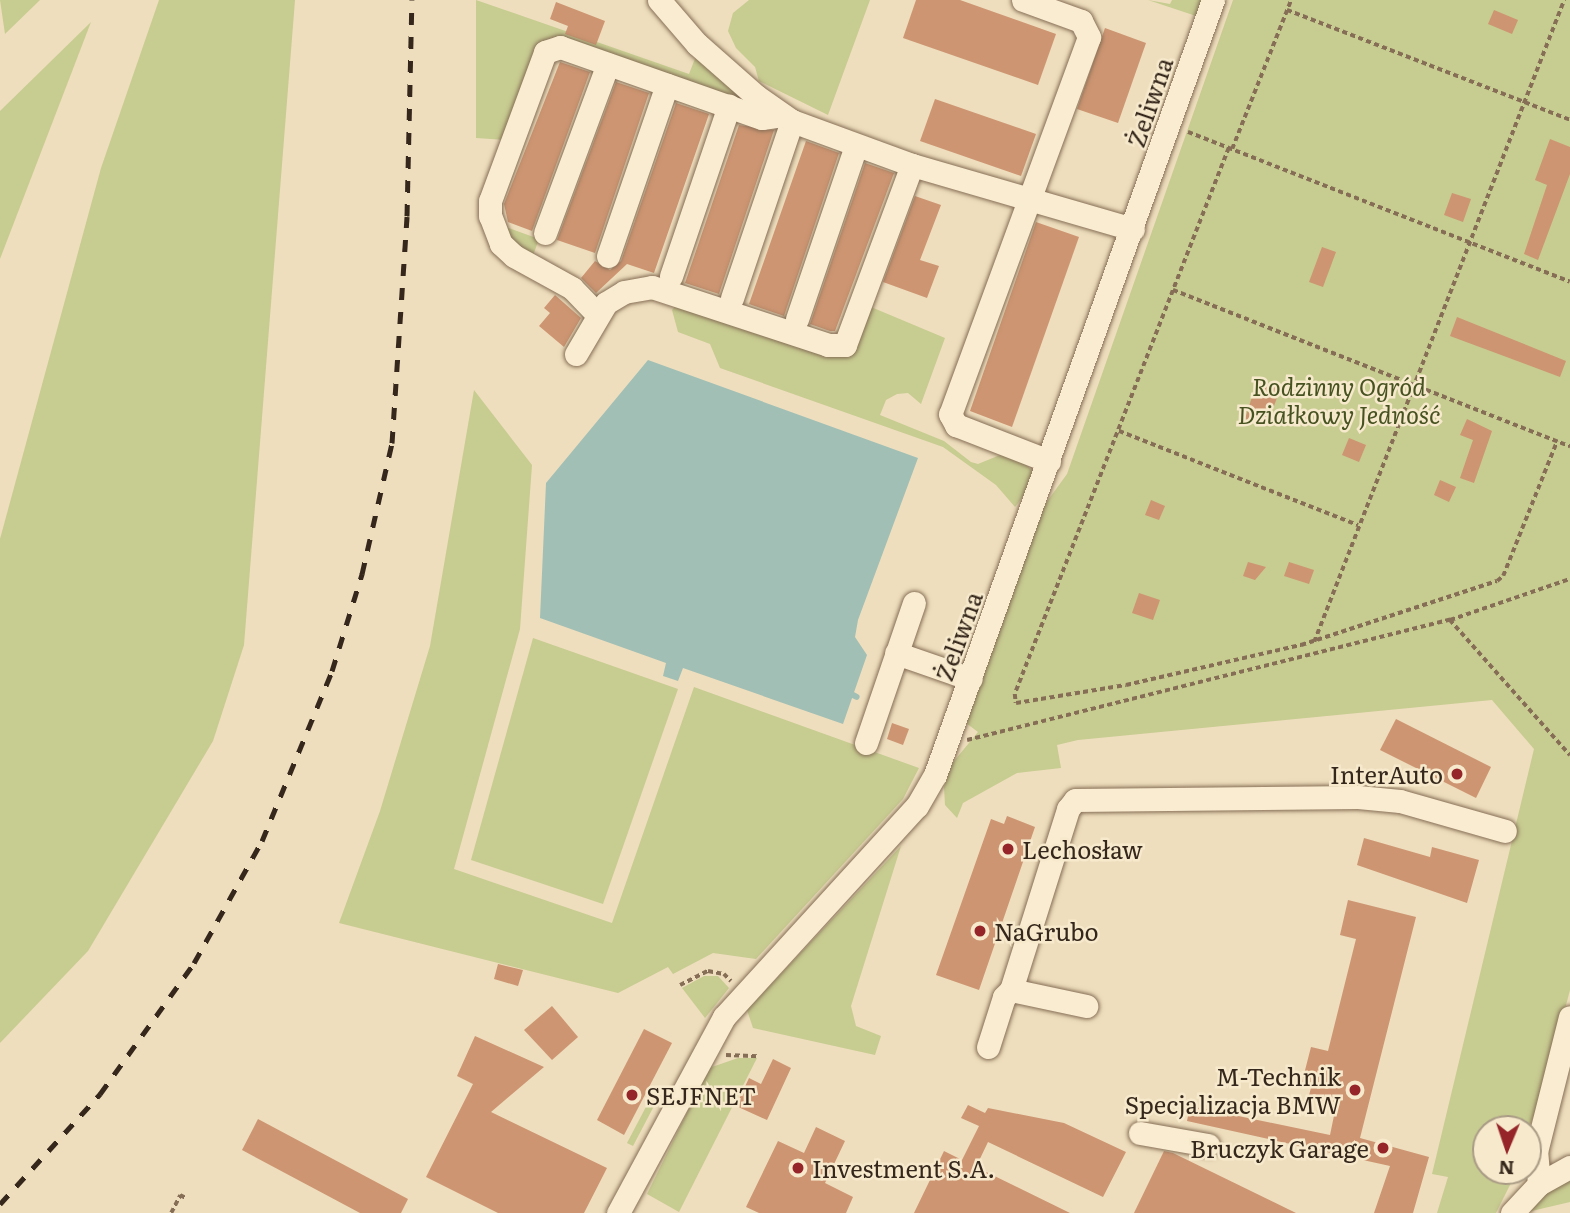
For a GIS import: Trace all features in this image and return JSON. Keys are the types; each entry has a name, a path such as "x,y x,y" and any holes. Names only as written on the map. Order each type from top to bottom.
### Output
{"street":[{"path":"659,0 697,44 788,118 912,165 1132,229"},
{"path":"1023,0 1081,21 1089,31 950,414 956,425 1049,461"},
{"name":"Żeliwna","path":"618,1213 724,1017 917,806 948,743 1213,0"},
{"path":"598,316 572,288 514,256 501,244 492,227 490,201 545,52 560,47 771,120 788,118"},
{"path":"545,233 608,64"},
{"path":"608,256 667,85"},
{"path":"671,276 729,106"},
{"path":"732,298 788,118"},
{"path":"797,319 856,146"},
{"path":"576,354 598,316 614,296 652,287 828,345 845,345 912,165"},
{"path":"866,743 914,603"},
{"path":"896,653 971,679"},
{"path":"988,1047 1004,997 1011,990 1060,832 1075,800 1358,797 1400,801 1505,831"},
{"path":"1011,990 1086,1006"},
{"path":"1542,1128 1570,1017"},
{"path":"1140,1133 1208,1145"},
{"path":"1542,1182 1570,1167"},
{"path":"1512,1213 1538,1185"}],"path":[{"path":"1291,0 1173,290 1015,694 1016,703 1126,685 1314,642 1497,581 1503,576 1557,441"},
{"path":"1314,642 1564,0"},
{"path":"1287,10 1570,120"},
{"path":"1169,125 1570,282"},
{"path":"1173,290 1570,446"},
{"path":"1118,431 1358,525"},
{"path":"948,743 1006,733 1450,620 1570,579"},
{"path":"1450,620 1570,755"},
{"path":"171,1213 180,1195 186,1198"}],"green space":[{"path":"0,0 40,0 5,34"},
{"path":"159,0 295,0 244,645 213,741 88,951 0,1043 0,539 101,168"},
{"path":"476,0 689,74 696,56 764,114 551,38 505,140 476,138"},
{"path":"749,0 870,0 828,115 759,81 755,67 736,48 728,31 733,13"},
{"path":"1148,0 1170,4 1172,0 1202,0 1196,16"},
{"name":"Rodzinny Ogród Działkowy Jedność","path":"1233,0 1570,0 1570,990 1543,1093 1534,1115 1472,1115 1472,1185 1510,1185 1496,1213 1437,1213 1448,1177 1432,1174 1534,749 1492,700 1078,740 1057,745 1061,768 1017,773 963,803 957,818 945,805 944,787 950,766 978,732 966,723 1043,507 1067,474"},
{"path":"91,22 0,259 0,111"},
{"path":"498,224 539,239 531,261"},
{"path":"678,303 831,349 871,307 945,338 921,404 908,393 897,394 886,400 880,415 944,441 971,462 978,464 1000,455 1024,461 1034,474 1027,491 1015,507 996,485 943,447 720,368 710,344 678,332 672,310"},
{"path":"474,390 532,465 520,629 454,869 612,923 694,687 919,768 903,799 756,959 713,953 673,974 668,967 618,993 339,923 380,811 430,646"},
{"path":"533,638 678,689 603,904 471,860"},
{"path":"901,846 851,1006 856,1026 881,1036 875,1055 753,1028 747,1010"},
{"path":"704,976 718,976 729,988 705,1018 682,988"},
{"path":"738,1058 757,1058 679,1212 647,1194 709,1068"},
{"path":"648,1103 654,1106 633,1146 627,1143"},
{"path":"1570,1178 1570,1202 1523,1213 1528,1205"}],"water":[{"path":"648,360 918,458 858,620 855,637 867,655 843,724 683,668 678,681 663,676 666,663 540,618 546,483"}],"building":[{"path":"916,0 960,0 1056,34 1038,85 903,38"},
{"path":"556,2 605,21 596,45 565,34 568,26 550,19"},
{"path":"1494,10 1518,20 1512,34 1488,24"},
{"path":"1105,28 1146,43 1118,123 1077,109"},
{"path":"560,62 590,72 532,231 508,222 504,204"},
{"path":"616,82 649,93 595,253 557,240"},
{"path":"935,99 1036,134 1021,176 920,141"},
{"path":"676,103 709,114 654,273 627,264 596,293 581,278 595,261 610,270 621,261"},
{"path":"739,125 774,130 719,294 685,283"},
{"path":"1550,139 1570,147 1570,174 1538,260 1524,254 1547,185 1535,180"},
{"path":"806,141 839,153 784,316 749,304"},
{"path":"865,163 894,173 835,331 830,331 810,324"},
{"path":"1452,193 1471,199 1463,222 1444,215"},
{"path":"915,196 941,205 920,260 939,266 927,298 883,282"},
{"path":"1036,222 1079,237 1012,427 970,411"},
{"path":"1322,247 1336,252 1323,287 1309,282"},
{"path":"555,295 581,318 564,347 539,326 550,313 544,308"},
{"path":"1457,317 1566,361 1560,377 1450,336"},
{"path":"1257,381 1280,389 1267,426 1245,419"},
{"path":"1467,419 1492,431 1474,483 1460,478 1473,440 1460,435"},
{"path":"1349,438 1366,445 1359,462 1342,455"},
{"path":"1440,480 1456,487 1449,502 1434,495"},
{"path":"1151,500 1165,506 1159,520 1145,515"},
{"path":"1248,562 1266,567 1255,580 1243,576"},
{"path":"1289,562 1314,570 1309,584 1284,576"},
{"path":"1139,593 1160,600 1153,620 1132,613"},
{"path":"1396,719 1491,767 1476,798 1380,750"},
{"path":"892,723 909,729 903,745 887,739"},
{"path":"1007,816 1035,827 979,990 936,975 991,819 1004,824"},
{"path":"1364,838 1430,857 1432,847 1479,860 1467,903 1357,865"},
{"path":"1348,900 1416,917 1360,1138 1429,1157 1413,1213 1374,1213 1390,1166 1187,1121 1190,1106 1330,1135 1336,1106 1308,1099 1312,1084 1302,1082 1311,1047 1328,1051 1356,939 1340,935"},
{"path":"498,964 523,970 518,986 494,979"},
{"path":"552,1006 578,1037 552,1060 524,1030"},
{"path":"644,1029 672,1043 624,1135 597,1120"},
{"path":"475,1036 544,1067 491,1112 607,1168 584,1213 498,1213 426,1177 473,1084 457,1076"},
{"path":"773,1059 791,1068 767,1120 736,1106 749,1078 761,1084"},
{"path":"968,1105 985,1113 988,1108 1064,1123 1126,1152 1103,1197 988,1142 976,1167 1070,1213 914,1213 944,1151 962,1160 979,1126 961,1118"},
{"path":"258,1119 408,1199 401,1213 360,1213 242,1150"},
{"name":"Investment S.A.","path":"816,1127 845,1141 825,1183 853,1197 846,1213 759,1213 746,1207 778,1141 804,1153"},
{"path":"1164,1151 1173,1153 1296,1213 1134,1213"}],"waterway":[{"path":"853,695 857,697"}],"railway":[{"path":"0,1204 100,1094 194,963 262,841 332,671 362,574 392,443 407,216 412,0"}],"place":[{"name":"InterAuto","path":"1457,774"},
{"name":"Lechosław","path":"1008,849"},
{"name":"NaGrubo","path":"980,931"},
{"name":"M-Technik Specjalizacja BMW","path":"1355,1090"},
{"name":"SEJFNET","path":"632,1095"},
{"name":"Bruczyk Garage","path":"1383,1148"},
{"name":"Investment S.A.","path":"798,1168"}]}
